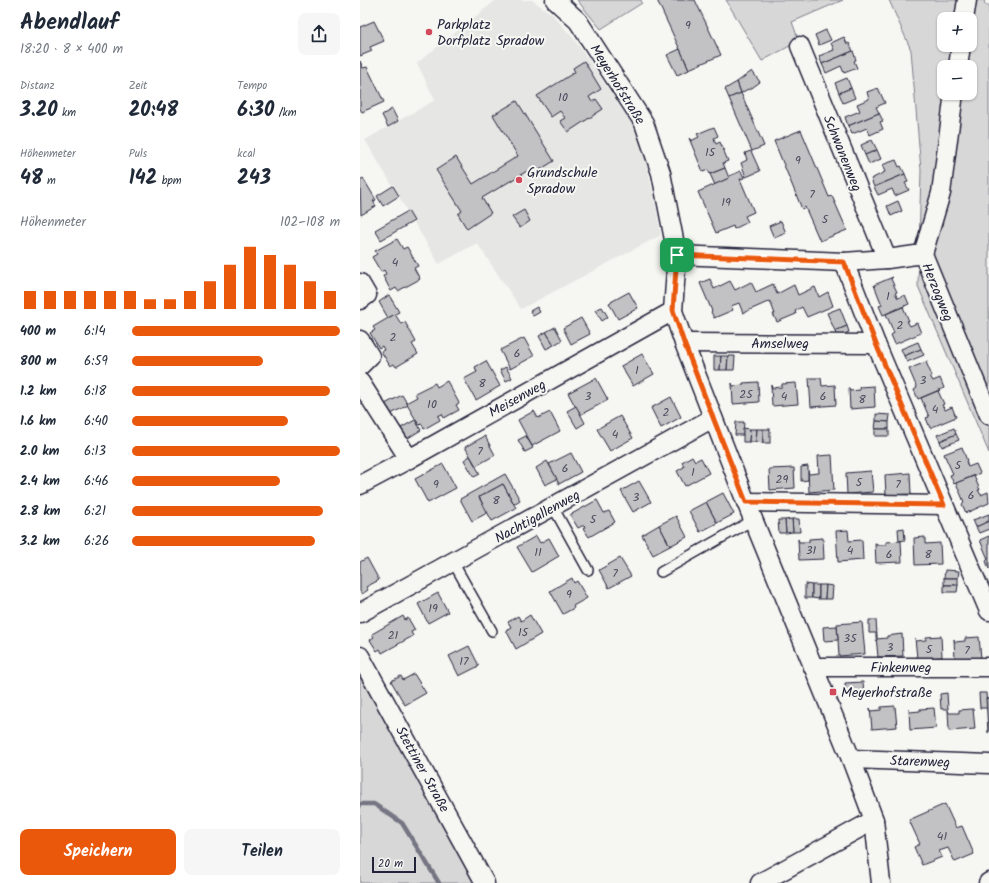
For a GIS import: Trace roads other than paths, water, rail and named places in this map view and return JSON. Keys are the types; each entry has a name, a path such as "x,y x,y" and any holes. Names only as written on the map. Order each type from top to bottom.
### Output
{"street":[{"name":"Meyerhofstraße","path":"555,0 578,21 644,123 661,173 677,255 673,310 684,343 753,520 851,759 874,820 882,883"},
{"path":"965,12 967,0"},
{"name":"Schwanenweg","path":"800,46 887,259"},
{"name":"Herzogweg","path":"953,100 940,193 923,254 989,415"},
{"path":"677,255 844,262 887,259 923,254"},
{"path":"844,262 876,344 989,611"},
{"path":"360,283 367,295 360,300"},
{"name":"Meisenweg","path":"360,485 409,459 673,310"},
{"path":"360,340 370,356 360,366"},
{"name":"Amselweg","path":"684,343 876,344"},
{"path":"360,382 409,459"},
{"name":"Nachtigallenweg","path":"360,613 713,418"},
{"path":"746,502 944,505"},
{"name":"Stettiner Straße","path":"360,656 486,883"},
{"name":"Finkenweg","path":"813,667 989,667"},
{"name":"Starenweg","path":"851,759 989,764"},
{"path":"760,883 874,820"}],"lane":[{"path":"553,507 588,570"},
{"path":"661,572 753,520"},
{"path":"453,562 492,631"}],"waterway":[{"path":"360,804 374,804 402,823 439,883"}],"place":[{"name":"Parkplatz Dorfplatz Spradow","path":"429,32"},
{"name":"Grundschule Spradow","path":"519,180"},
{"name":"Meyerhofstraße","path":"833,692"}]}
